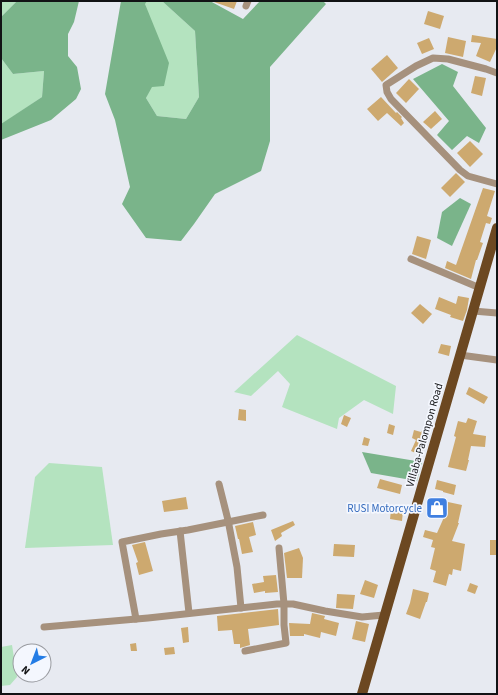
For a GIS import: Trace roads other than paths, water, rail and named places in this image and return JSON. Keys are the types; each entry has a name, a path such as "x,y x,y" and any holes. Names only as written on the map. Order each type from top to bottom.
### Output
{"main road":[{"name":"Villaba-Palompon Road","path":"362,694 473,311 480,288 493,257 497,228"}],"street":[{"path":"497,73 448,59 433,58 416,66 386,85 386,92 391,99 460,170 468,176 497,184"},
{"path":"411,259 480,288"},
{"path":"473,311 497,313"},
{"path":"460,355 497,360"},
{"path":"219,484 237,567 241,608"},
{"path":"136,619 122,542 262,515"},
{"path":"180,531 189,613"},
{"path":"245,651 286,643 279,548"},
{"path":"44,627 284,604 292,604 362,617 384,616"}],"place":[{"name":"RUSI Motorcycle","path":"437,508"}]}
